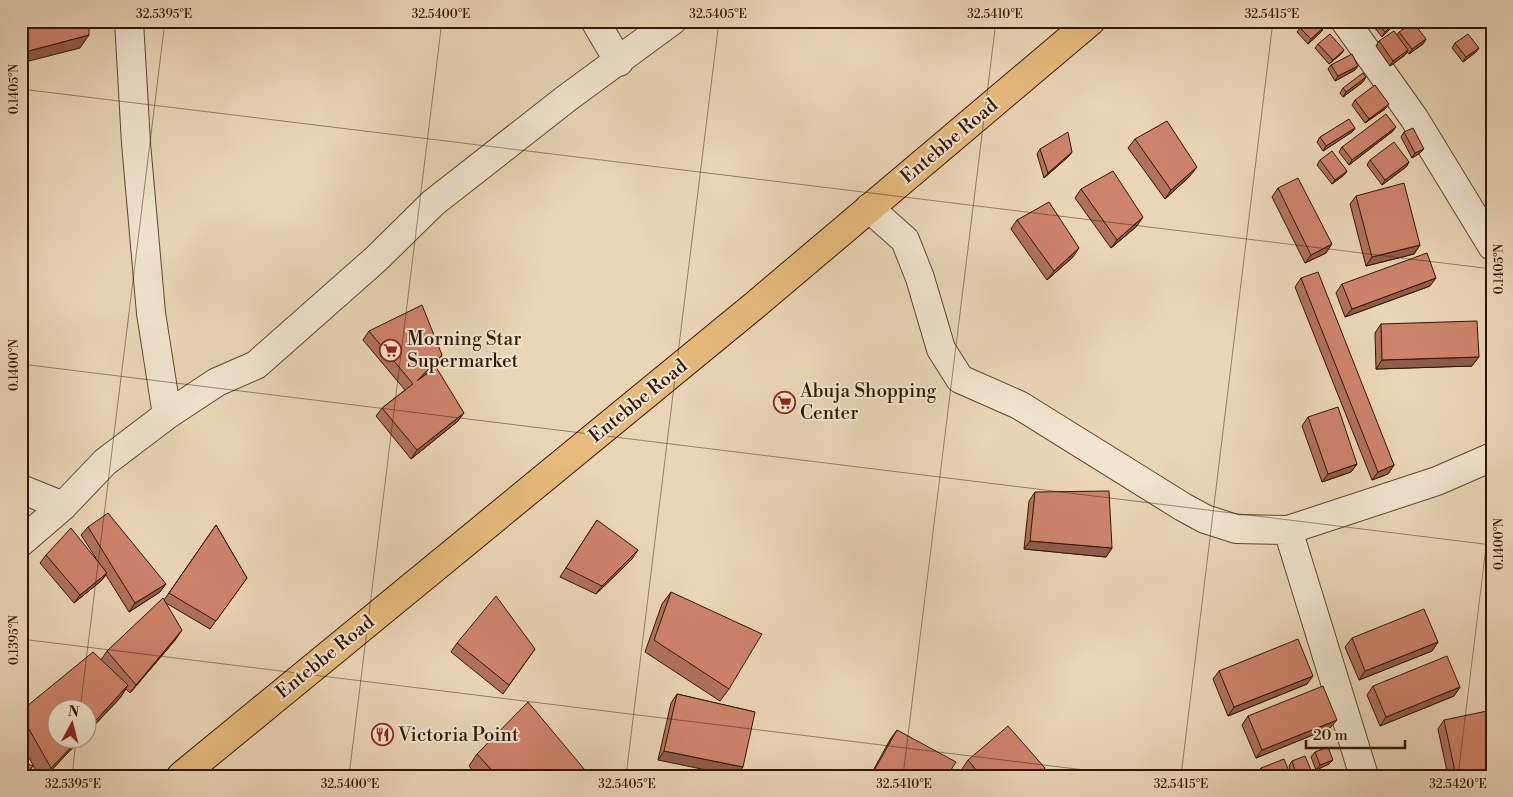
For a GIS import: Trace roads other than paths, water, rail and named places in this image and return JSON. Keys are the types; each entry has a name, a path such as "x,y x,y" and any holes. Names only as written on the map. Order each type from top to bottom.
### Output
{"main road":[{"name":"Entebbe Road","path":"181,776 755,305 1092,21"}],"street":[{"path":"130,21 136,143 151,313 167,415"},
{"path":"595,21 618,62"},
{"path":"21,542 64,506 105,462 167,415 217,382 256,365 376,260 433,203 567,98 672,21"},
{"path":"1345,21 1414,118 1492,246"},
{"path":"870,208 905,240 920,278 941,349 960,379 1019,405 1205,519 1236,529 1288,530 1437,481 1492,457"},
{"path":"21,489 64,506"},
{"path":"1288,530 1364,776"}],"place":[{"name":"Morning Star Supermarket","path":"391,350"},
{"name":"Abuja Shopping Center","path":"784,402"},
{"name":"Victoria Point","path":"382,735"}]}
